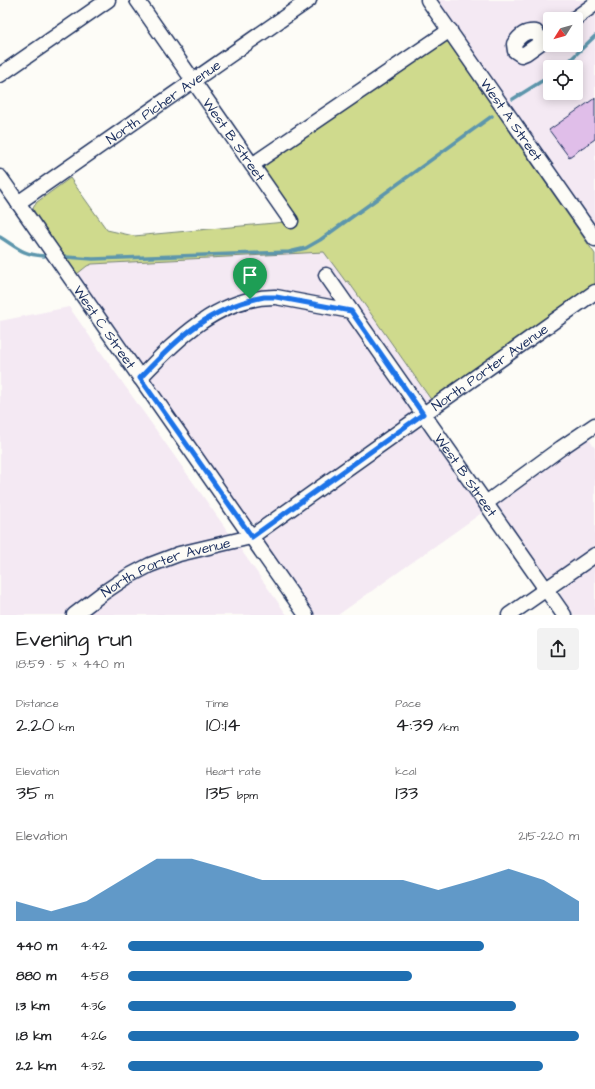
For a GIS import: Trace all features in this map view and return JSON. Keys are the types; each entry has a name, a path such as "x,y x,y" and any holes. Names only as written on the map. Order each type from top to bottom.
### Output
{"street":[{"path":"0,75 108,0"},
{"name":"West B Street","path":"137,0 291,221"},
{"name":"North Picher Avenue","path":"18,203 309,0"},
{"name":"West A Street","path":"428,0 595,239"},
{"path":"583,13 595,4"},
{"path":"252,165 450,30"},
{"name":"West C Street","path":"0,177 306,615"},
{"name":"West B Street","path":"326,275 564,615"},
{"name":"North Porter Avenue","path":"74,615 127,577 150,565 179,554 252,537 595,292"},
{"path":"140,378 175,342 200,322 234,305 250,299 276,297 351,311"},
{"path":"486,503 560,448 595,425"},
{"path":"509,615 595,555"}],"shaded area":[{"path":"437,0 595,0 595,226"},
{"path":"324,252 346,282 348,281 432,401 255,524 247,519 77,274 92,264"},
{"path":"69,307 287,615 0,615 0,321"},
{"path":"421,428 427,430 483,512 338,615 314,615 266,546 264,540 266,536 417,429"},
{"path":"586,435 595,448 595,546 553,575 548,576 544,573 494,500"},
{"path":"595,564 595,615 574,615 560,594 561,591 565,585"}],"green space":[{"path":"445,38 595,254 595,286 432,401 348,281 346,282 324,252 92,264 77,274 34,211 33,208 37,202 70,178 107,230 134,236 285,222 298,217 259,164"}],"building":[{"path":"595,98 595,139 569,157 549,130"}],"waterway":[{"path":"570,60 595,36"},
{"path":"513,99 543,80"},
{"path":"66,257 93,259 289,252 306,248 320,240 492,116"},
{"path":"0,237 25,252 44,256"}],"route":[{"path":"276,297 351,311 423,414 252,537 140,378 175,342 200,322 234,305 250,299 276,297"}]}
